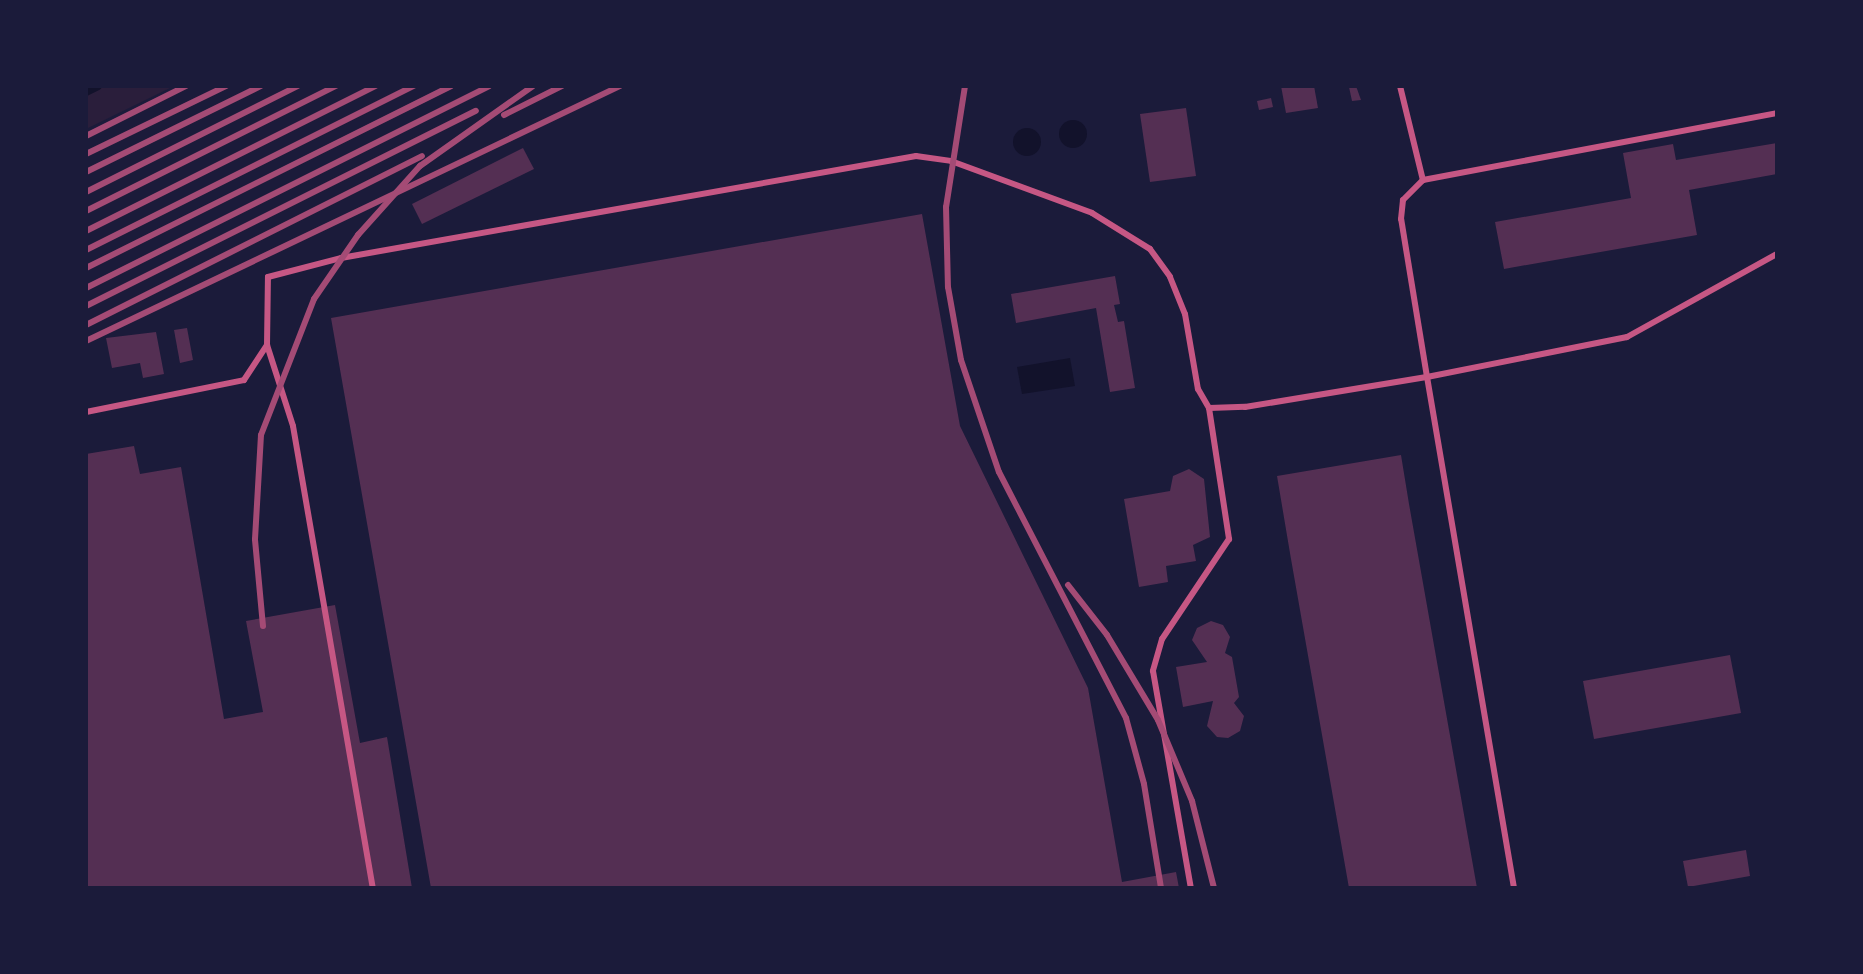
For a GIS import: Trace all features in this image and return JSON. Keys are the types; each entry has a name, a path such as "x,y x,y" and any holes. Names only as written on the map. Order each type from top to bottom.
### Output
{"lane":[{"path":"1400,86 1423,180"},
{"path":"1514,888 1401,219 1403,200 1423,180 1777,113"},
{"path":"373,888 293,426 267,345 268,277 341,258 916,156 951,161 1092,213 1150,249 1170,277 1185,314 1198,389 1209,408 1229,539 1162,639 1153,671 1191,888"},
{"path":"1209,408 1245,407 1427,377 1627,337 1777,254"},
{"path":"86,412 244,380 267,345"}],"shaded area":[{"path":"86,86 174,86 86,129"},
{"path":"1073,120 1083,124 1087,134 1083,144 1073,148 1063,144 1059,134 1063,124"},
{"path":"1027,128 1037,132 1041,142 1037,152 1027,156 1017,152 1013,142 1017,132"},
{"path":"1070,358 1075,386 1022,394 1017,367"}],"building":[{"path":"1281,86 1314,86 1318,108 1286,113"},
{"path":"1356,86 1361,100 1352,101 1349,87"},
{"path":"1271,98 1273,107 1259,110 1257,101"},
{"path":"1186,108 1196,176 1150,182 1140,114"},
{"path":"1777,143 1777,174 1689,190 1697,235 1504,269 1495,222 1631,198 1623,153 1673,144 1676,160"},
{"path":"523,148 534,169 422,224 412,204"},
{"path":"922,214 960,426 1088,688 1122,882 1176,872 1179,888 431,888 331,318"},
{"path":"1115,276 1120,304 1114,305 1118,322 1124,321 1135,388 1110,392 1096,308 1016,323 1011,294"},
{"path":"187,328 193,360 180,363 174,330"},
{"path":"156,332 164,374 143,378 140,363 112,368 106,338"},
{"path":"134,446 140,474 181,467 224,719 263,712 246,621 335,605 360,743 387,737 412,888 86,888 86,454"},
{"path":"1401,455 1477,888 1349,888 1291,559 1277,476"},
{"path":"1189,469 1204,479 1210,537 1193,545 1196,561 1166,566 1168,582 1139,587 1124,499 1170,491 1173,476"},
{"path":"1211,621 1223,625 1230,637 1225,653 1232,657 1239,697 1234,703 1244,716 1240,731 1228,738 1217,737 1207,726 1213,701 1183,707 1176,667 1207,662 1192,640 1197,628"},
{"path":"1730,655 1741,713 1594,739 1583,681"},
{"path":"1746,850 1750,876 1688,887 1683,861"}],"waterway":[{"path":"86,92 98,86"}],"railway":[{"path":"86,136 186,86"},
{"path":"86,154 226,86"},
{"path":"86,172 261,86"},
{"path":"86,192 298,86"},
{"path":"86,211 336,86"},
{"path":"86,231 376,86"},
{"path":"86,250 414,86"},
{"path":"86,268 451,86"},
{"path":"86,288 489,86"},
{"path":"263,626 255,539 261,435 314,299 358,235 420,166 533,86"},
{"path":"504,115 562,86"},
{"path":"86,341 620,86"},
{"path":"965,86 946,207 948,287 961,360 999,472 1126,718 1144,784 1161,888"},
{"path":"86,306 476,111"},
{"path":"86,325 422,156"},
{"path":"1068,585 1107,635 1158,720 1192,801 1214,888"}]}
